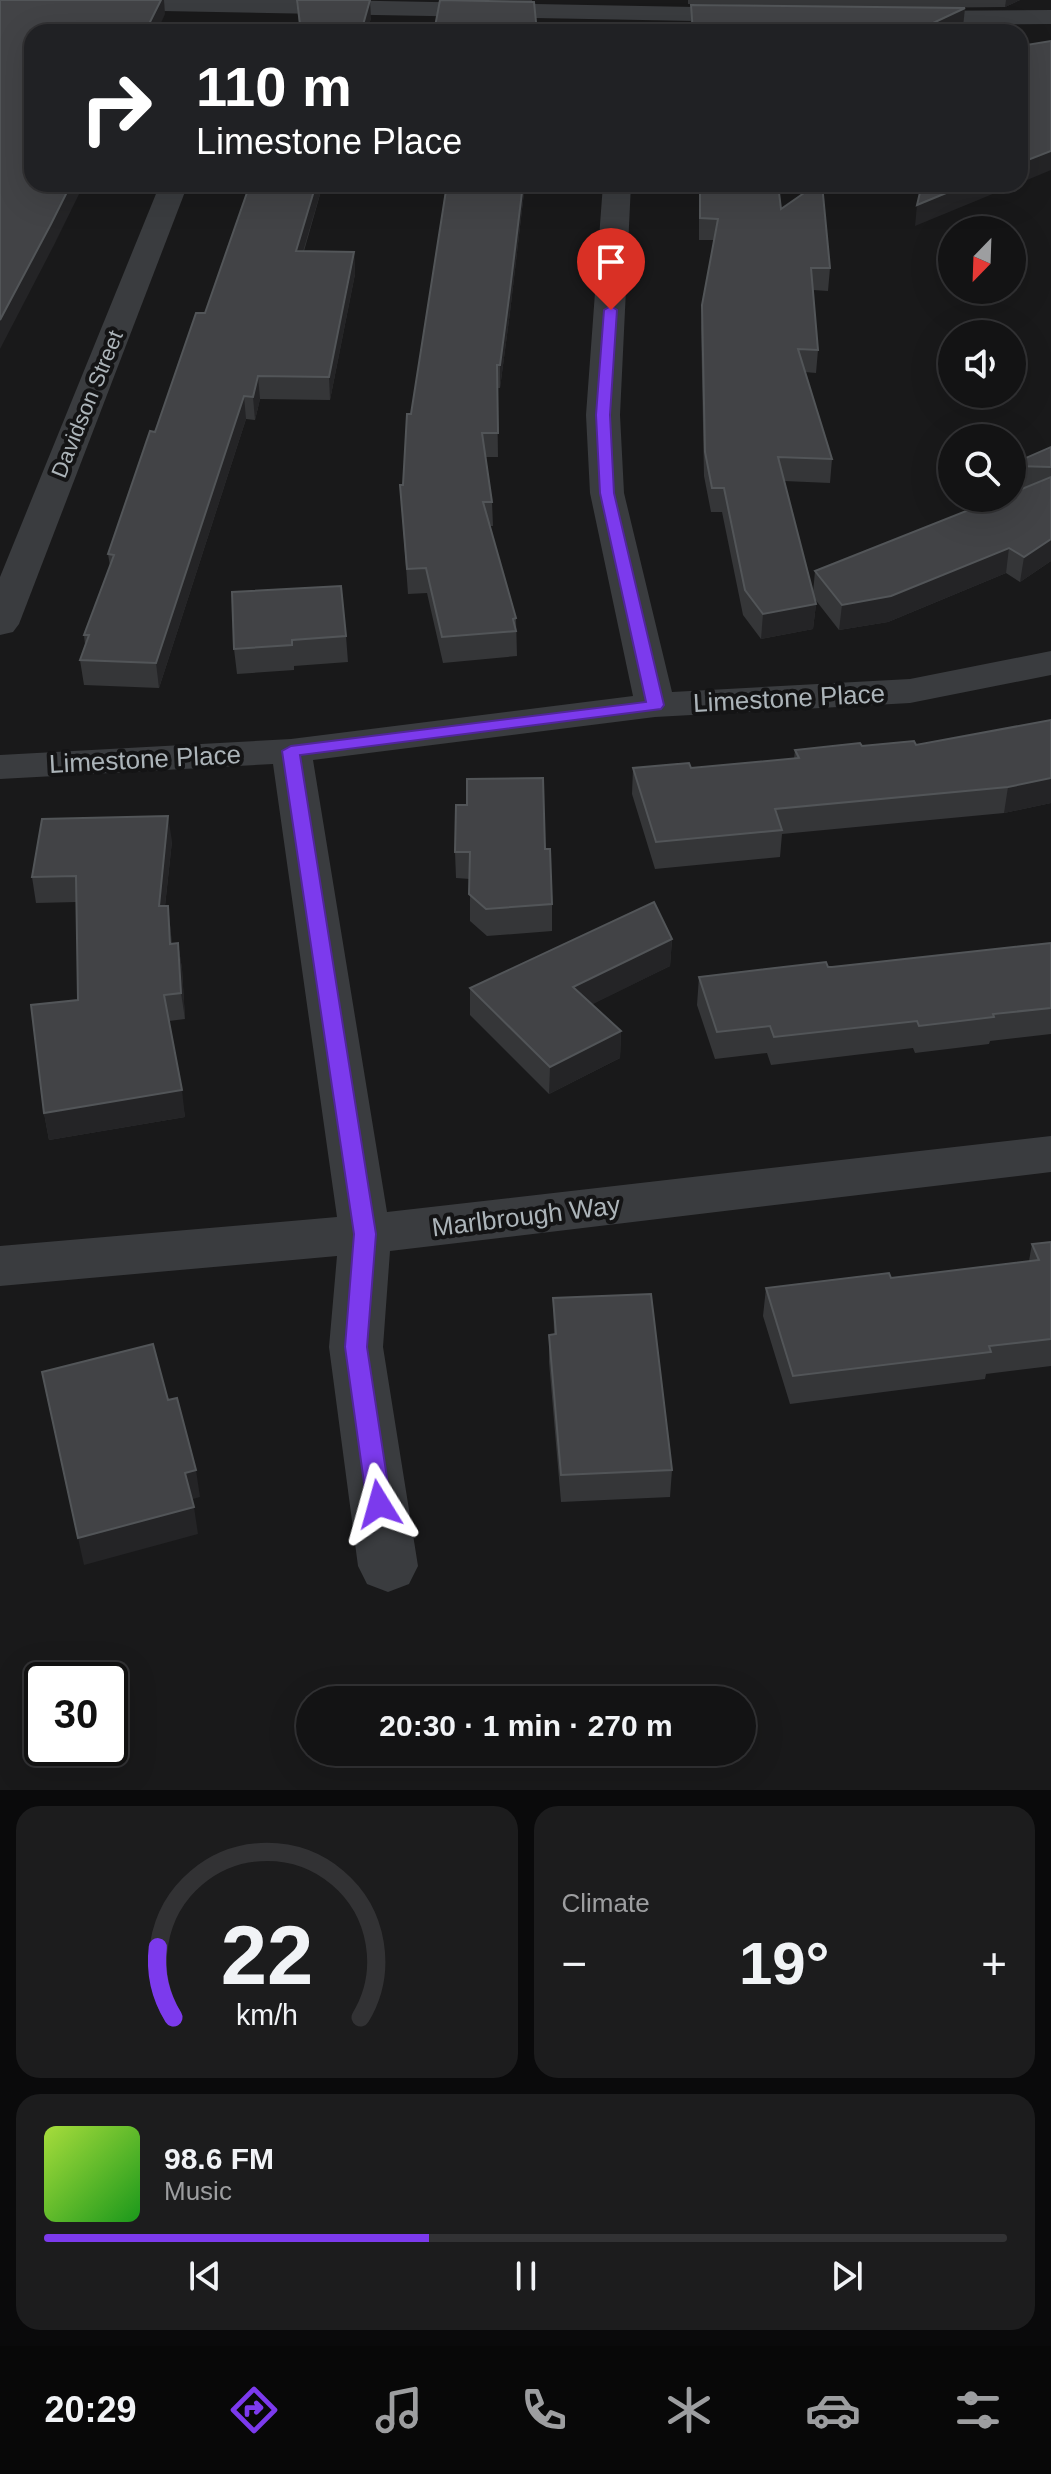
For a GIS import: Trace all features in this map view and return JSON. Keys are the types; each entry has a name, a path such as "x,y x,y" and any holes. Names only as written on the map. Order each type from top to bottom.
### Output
{"street":[{"path":"0,1 623,22 780,16"},
{"path":"238,24 245,7"},
{"path":"878,18 1051,17"},
{"name":"Davidson Street","path":"0,624 171,192"},
{"path":"617,192 603,415 607,493 655,705"},
{"name":"Limestone Place","path":"0,767 291,751 655,705 910,691 1051,663"},
{"path":"291,751 365,1234 356,1347 388,1566"},
{"name":"Marlbrough Way","path":"0,1266 365,1234 1051,1154"}],"building":[{"path":"0,0 161,0 149,24 24,24 24,192 67,192 0,320"},
{"path":"297,0 370,0 363,24 300,24"},
{"path":"440,0 534,2 536,24 436,24"},
{"path":"691,5 965,8 931,24 692,24"},
{"path":"1051,41 1051,151 1028,160 1028,45"},
{"path":"247,192 314,192 296,251 354,252 329,377 258,376 253,397 244,396 156,663 80,660 89,635 84,635 114,555 108,554 150,431 155,432 196,313 205,313"},
{"path":"446,192 522,192 500,365 497,365 498,433 482,433 492,502 483,502 516,618 513,619 516,631 442,637 426,568 407,569 400,485 403,485 407,414 411,414"},
{"path":"700,192 779,192 781,209 805,192 823,192 830,268 811,268 818,350 798,349 832,459 778,457 816,604 763,614 745,590 724,488 712,488 705,452 702,305 718,219 700,218"},
{"path":"920,192 949,192 917,205"},
{"path":"1051,447 1051,467 1026,466 1026,458"},
{"path":"1051,477 1051,539 1024,557 1009,548 891,596 842,605 815,571 964,512 1026,512 1026,487"},
{"path":"341,586 346,636 292,640 292,645 234,649 232,592"},
{"path":"1051,720 1051,778 1008,787 775,809 782,830 656,842 633,768 689,763 691,768 799,758 795,750 860,743 862,746 914,741 916,745"},
{"path":"543,778 545,849 550,849 552,904 486,909 469,894 470,852 455,852 456,805 467,805 467,779"},
{"path":"168,816 159,906 168,906 170,944 178,943 181,993 164,995 182,1090 44,1113 31,1005 78,1000 76,876 32,877 42,819"},
{"path":"654,902 672,939 573,987 621,1031 550,1067 470,988"},
{"path":"1051,943 1051,1008 919,1026 917,1021 774,1037 770,1026 717,1032 699,977 826,962 828,967 832,967"},
{"path":"1051,1242 1051,1339 989,1346 991,1352 793,1376 766,1288 889,1273 891,1278 1039,1260 1032,1244"},
{"path":"651,1294 672,1470 561,1475 549,1335 556,1334 553,1298"},
{"path":"153,1344 168,1400 177,1398 196,1470 185,1473 194,1507 78,1538 42,1372"}],"route":[{"path":"379,1504 356,1347 365,1234 291,751 655,705 607,493 603,415 611,310"}]}
